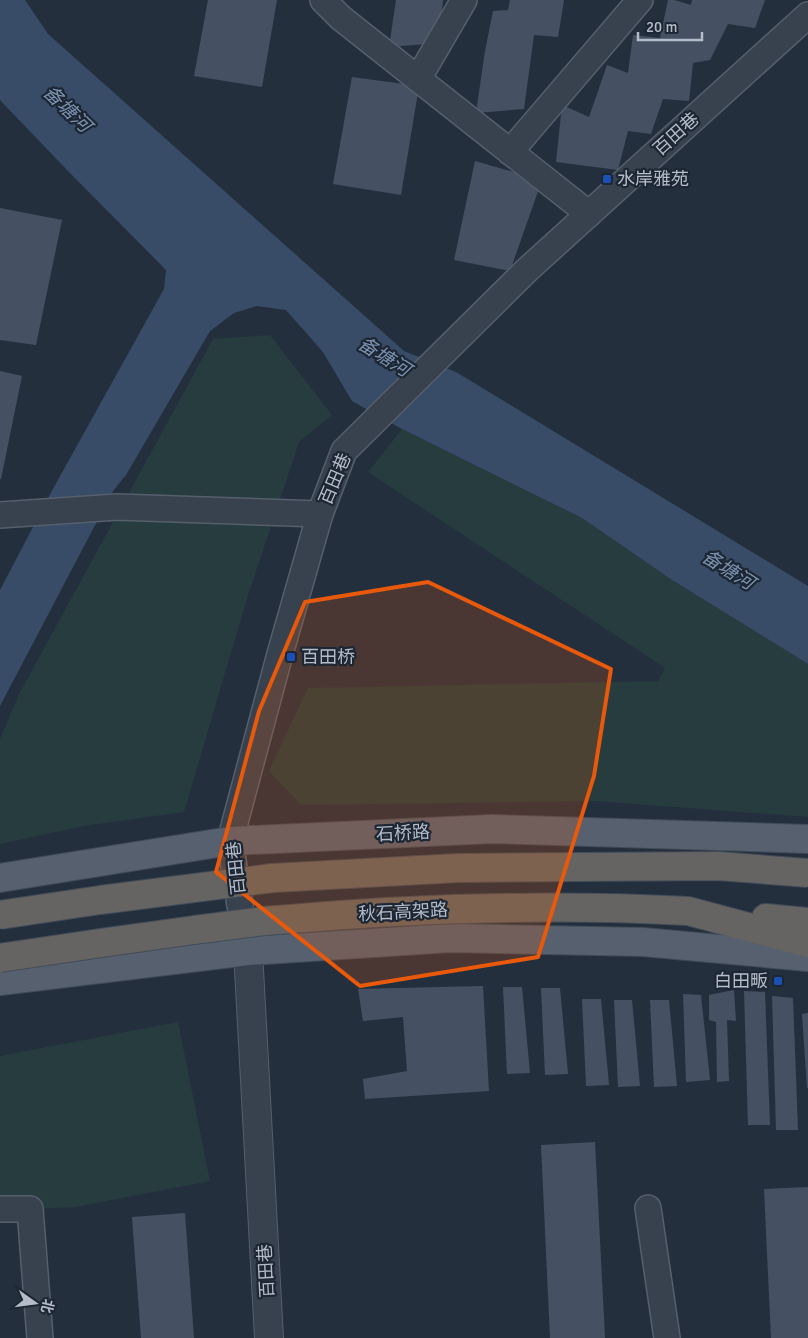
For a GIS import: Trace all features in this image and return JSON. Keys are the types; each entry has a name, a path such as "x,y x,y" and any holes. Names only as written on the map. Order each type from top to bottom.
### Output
{"highway":[{"path":"0,915 273,878 458,868 718,866 808,873"},
{"name":"秋石高架路","path":"0,958 275,920 368,913 507,907 639,908 808,922"},
{"path":"688,911 808,943"}],"main road":[{"name":"石桥路","path":"0,878 230,841 492,829 808,839"},
{"path":"0,981 248,951 450,938 643,942 808,957"}],"street":[{"path":"323,0 341,18 589,214"},
{"path":"418,79 464,0"},
{"path":"510,152 640,0"},
{"name":"百田巷","path":"270,1338 248,951 230,841 320,514 344,451 527,270 808,15"},
{"path":"5,514 116,507 320,514"},
{"path":"648,1208 667,1338"},
{"path":"0,1209 30,1209 40,1338"}],"highlighted area":[{"path":"428,582 611,669 594,776 538,957 360,986 216,872 259,711 305,602"}],"green space":[{"path":"270,335 332,415 299,442 249,592 184,812 84,826 0,844 0,739 19,694 213,339"},
{"path":"402,429 582,518 672,580 808,664 808,817 596,801 301,805 269,771 308,688 658,681 665,668 368,472"},
{"path":"178,1022 210,1181 75,1207 0,1211 0,1056"}],"water":[{"name":"备塘河","path":"0,0 25,0 48,34 404,351 456,372 808,586 808,664 672,580 582,518 402,429 352,401 323,352 286,310 257,306 234,313 210,331 126,475 113,491 0,706 0,590 54,487 164,289 166,270 0,100"}],"building":[{"path":"208,0 277,0 262,87 194,76"},
{"path":"396,0 443,0 438,43 389,47"},
{"path":"510,0 564,0 558,37 534,35 524,109 476,113 493,11 508,10"},
{"path":"668,0 691,5 692,0 765,0 755,28 728,24 710,60 693,63 689,101 663,99 651,134 628,131 618,170 556,162 562,105 589,117 607,65 628,73 633,35 660,38"},
{"path":"352,77 419,86 401,195 333,184"},
{"path":"475,161 542,180 510,271 454,260"},
{"path":"0,208 62,220 36,345 0,340"},
{"path":"0,371 22,376 1,479 0,479"},
{"path":"483,986 489,1091 365,1099 363,1079 407,1071 403,1017 363,1021 358,989"},
{"path":"503,987 522,987 530,1073 507,1074"},
{"path":"541,988 560,988 568,1074 545,1075"},
{"path":"734,990 736,1021 727,1020 729,1081 717,1082 716,1022 709,1020 709,995"},
{"path":"744,991 765,992 770,1125 748,1125"},
{"path":"683,994 701,995 710,1080 686,1082"},
{"path":"772,996 793,998 798,1130 776,1130"},
{"path":"582,999 601,999 609,1085 586,1086"},
{"path":"614,1000 632,1000 640,1086 618,1087"},
{"path":"650,1000 669,1000 677,1086 654,1087"},
{"path":"808,1013 808,1088 807,1088 802,1014"},
{"path":"595,1142 605,1338 550,1338 541,1145"},
{"path":"808,1187 808,1338 771,1338 764,1189"},
{"path":"185,1213 194,1338 141,1338 132,1217"}],"place":[{"name":"水岸雅苑","path":"607,179"},
{"name":"百田桥","path":"291,657"},
{"name":"白田畈","path":"778,981"}]}
